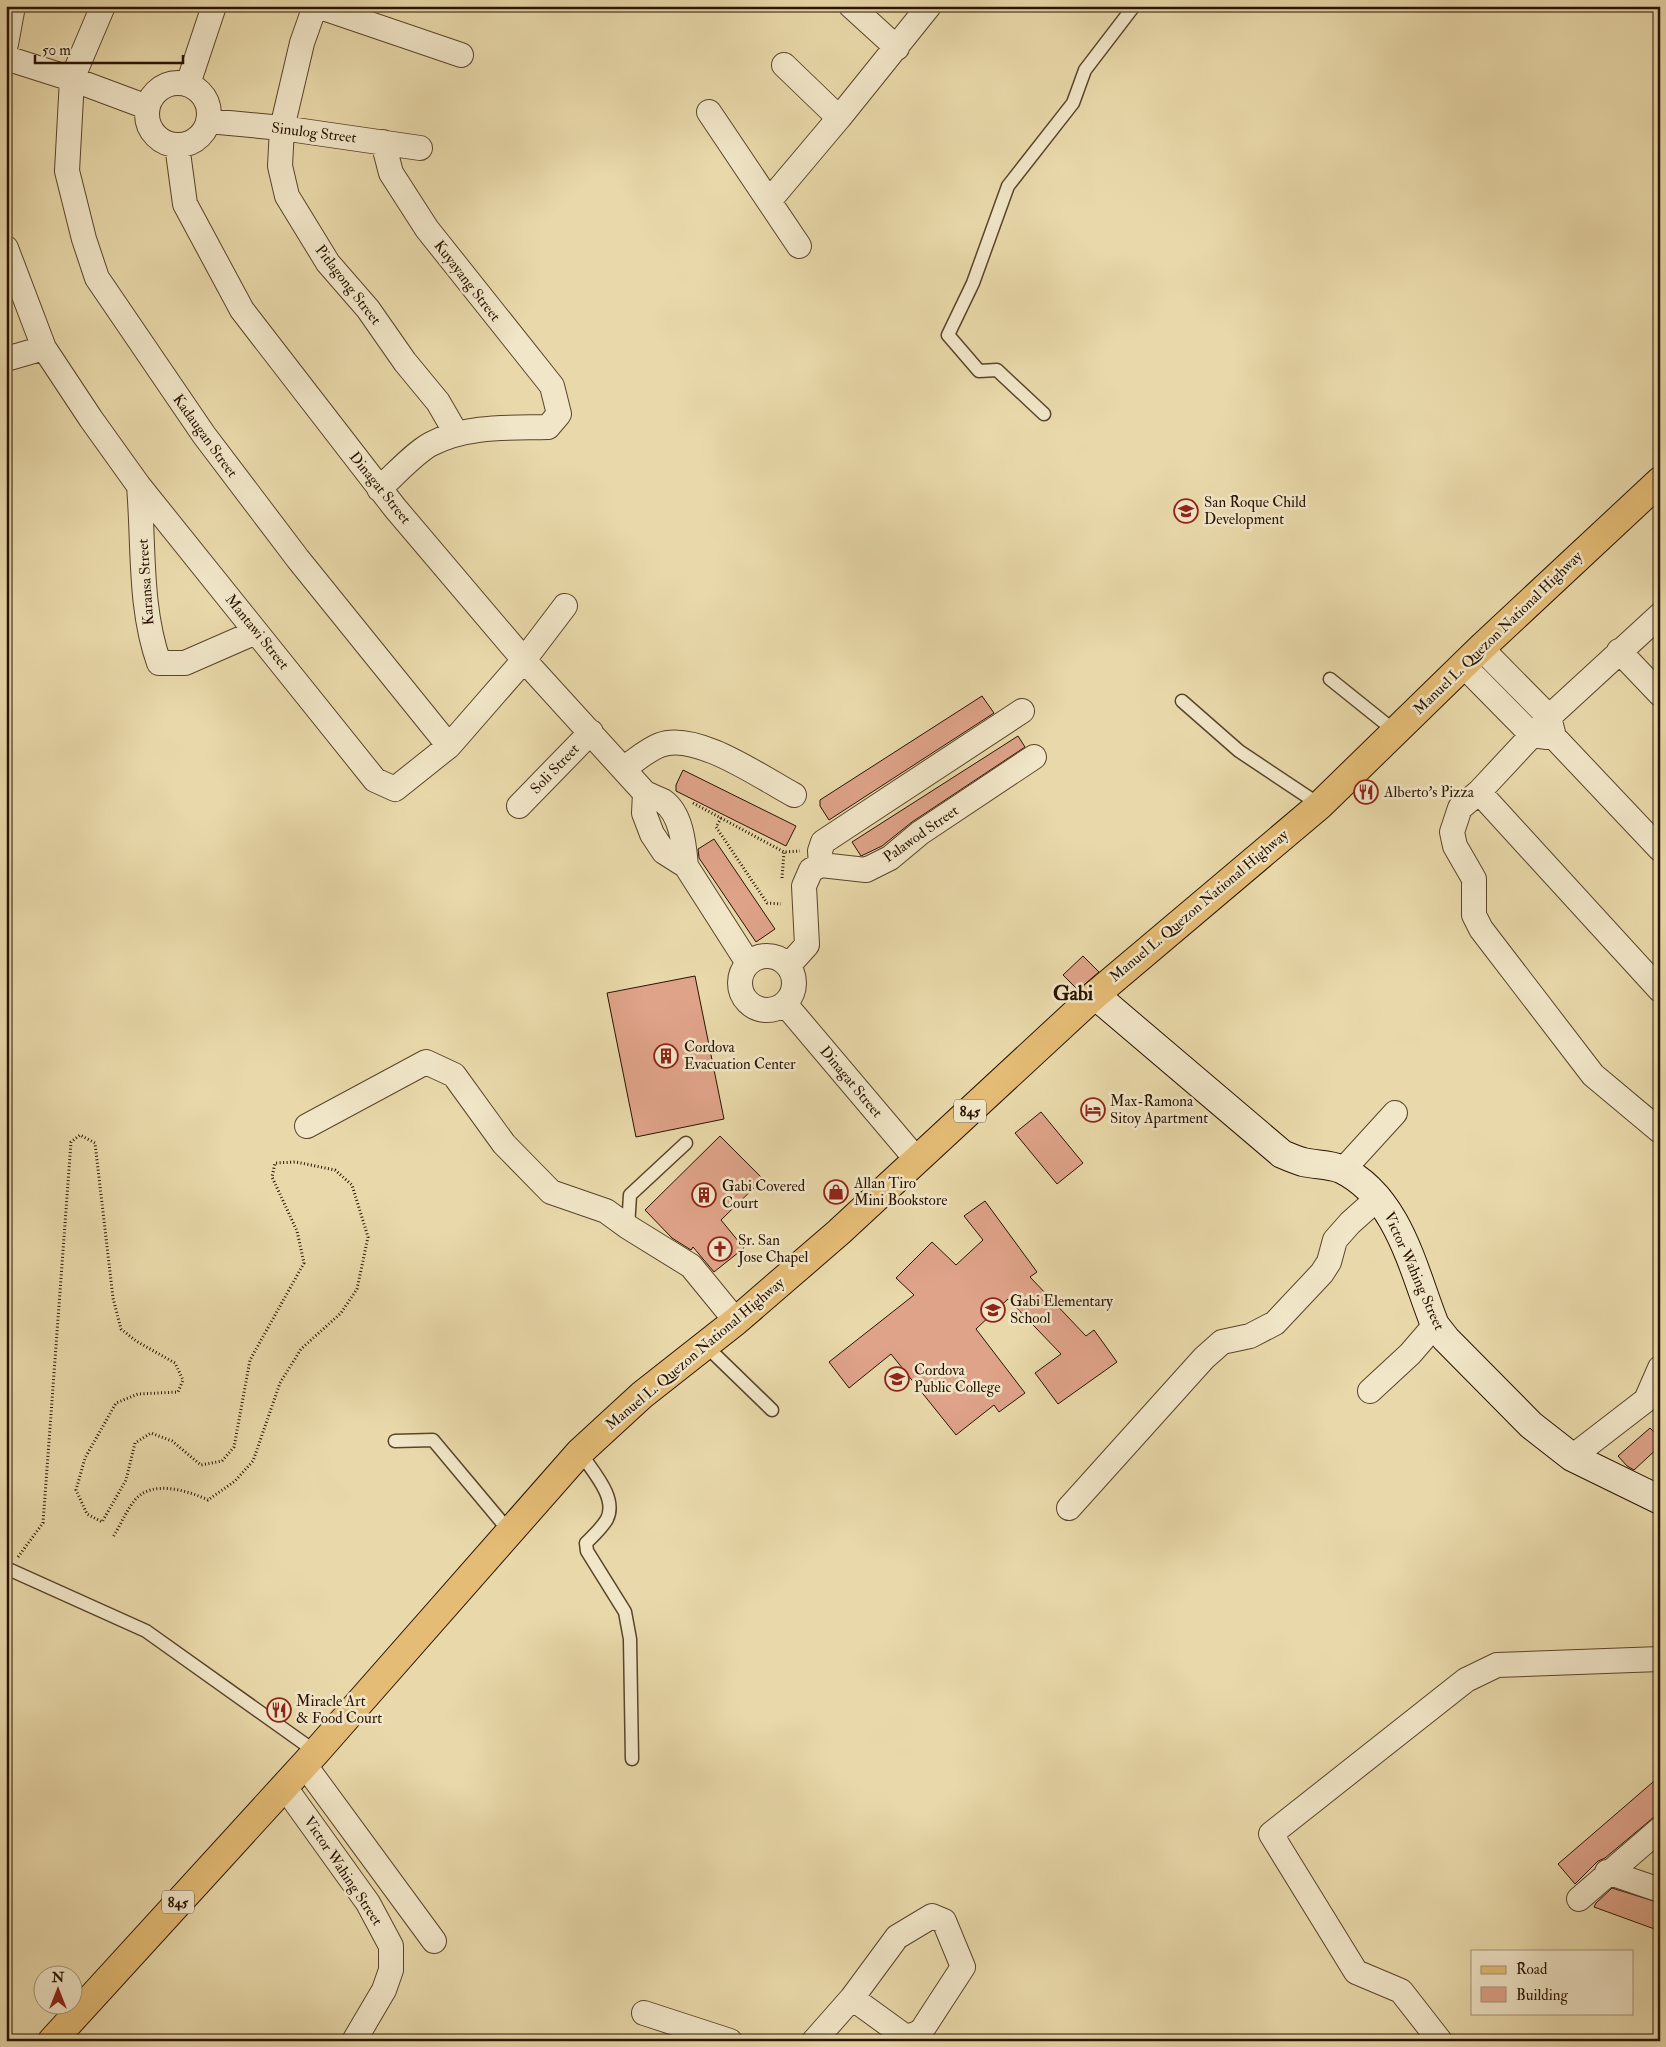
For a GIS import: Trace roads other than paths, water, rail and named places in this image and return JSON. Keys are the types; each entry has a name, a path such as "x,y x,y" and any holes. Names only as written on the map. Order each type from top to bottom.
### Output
{"main road":[{"name":"Manuel L. Quezon National Highway","path":"52,2041 310,1758 580,1452 642,1395 706,1346 839,1232 1095,995 1320,804 1472,657 1658,485"}],"street":[{"path":"6,44 14,6"},
{"name":"Kadaugan Street","path":"103,6 72,79 67,171 84,240 97,278 204,435 298,559 449,746"},
{"path":"188,84 214,6"},
{"path":"316,6 461,55"},
{"name":"Pitlagong Street","path":"316,6 302,44 282,128 280,166 287,196 328,263 368,308 405,362 438,402 456,434"},
{"path":"851,6 897,48"},
{"path":"770,200 897,48 929,6"},
{"path":"6,58 72,79 147,107"},
{"path":"784,65 839,118"},
{"path":"178,82 188,84 203,95 208,104 208,121 204,132 197,139 187,144 166,143 157,138 150,130 146,121 147,107 153,94 160,87 178,82"},
{"path":"709,112 770,200 799,246"},
{"name":"Sinulog Street","path":"208,121 282,128 420,148"},
{"name":"Kuyayang Street","path":"383,142 391,173 427,229 552,386 559,414 548,427 489,429 456,434"},
{"name":"Dinagat Street","path":"177,145 185,204 242,310 380,489 524,660 645,793 644,813 647,826 664,852 686,866 748,963"},
{"name":"Mantawi Street","path":"6,248 44,348 91,419 139,486 375,780 395,789 449,746 524,660 565,606"},
{"path":"6,359 44,348"},
{"path":"380,489 430,444 456,434"},
{"name":"Karansa Street","path":"139,486 145,603 151,640 159,663 185,663 256,632"},
{"path":"1660,616 1619,651 1545,730 1460,808 1452,832 1455,846 1474,879 1474,915 1481,928 1593,1075 1660,1132"},
{"path":"1619,651 1660,694"},
{"path":"1472,657 1660,849"},
{"path":"788,966 806,945 804,886 811,870 821,858 823,842 1022,711"},
{"name":"Soli Street","path":"519,806 591,732"},
{"path":"624,768 659,745 678,742 700,747 726,758 794,795"},
{"name":"Palawod Street","path":"821,858 866,870 890,858 920,833 1034,757"},
{"path":"1479,792 1660,990"},
{"path":"762,956 772,956 788,966 794,983 792,996 786,1004 764,1011 747,1002 739,985 740,975 748,963 762,956"},
{"name":"Victor Wahing Street","path":"1095,995 1282,1154 1302,1162 1330,1165 1342,1170 1378,1197 1393,1216 1435,1325 1532,1425 1572,1457 1660,1500"},
{"name":"Dinagat Street","path":"786,1004 917,1160"},
{"path":"306,1126 426,1062 454,1075 504,1144 551,1192 606,1211 691,1266 736,1320"},
{"path":"1342,1170 1395,1113"},
{"path":"1069,1508 1204,1358 1222,1342 1250,1336 1275,1323 1322,1273 1329,1262 1335,1240 1378,1197"},
{"path":"1370,1390 1410,1354 1435,1325"},
{"path":"1572,1457 1646,1400 1660,1368"},
{"path":"1440,2041 1400,1991 1356,1972 1271,1834 1466,1680 1497,1665 1660,1659"},
{"path":"310,1758 434,1940"},
{"name":"Victor Wahing Street","path":"284,1786 368,1903 391,1946 391,1970 384,1990 354,2041"},
{"path":"1579,1899 1607,1872 1660,1829"},
{"path":"1607,1872 1660,1890"},
{"path":"814,2041 852,1998 897,1937 932,1916 944,1921 963,1967 922,2030 912,2036 903,2035 852,1998"},
{"path":"644,2012 730,2041"}],"lane":[{"path":"1044,414 997,370 979,371 948,335 973,283 1008,186 1073,103 1085,70 1134,6"},
{"path":"1330,679 1396,732"},
{"path":"1182,702 1239,751 1320,804"},
{"path":"628,1227 630,1194 686,1144"},
{"path":"706,1346 772,1410"},
{"path":"395,1441 433,1440 510,1532"},
{"path":"580,1452 608,1496 610,1511 606,1521 586,1543 586,1551 625,1612 630,1639 632,1759"},
{"path":"8,1568 146,1631 310,1758"}],"place":[{"name":"San Roque Child Development","path":"1186,511"},
{"name":"Alberto's Pizza","path":"1366,792"},
{"name":"Cordova Evacuation Center","path":"666,1056"},
{"name":"Max-Ramona Sitoy Apartment","path":"1093,1110"},
{"name":"Allan Tiro Mini Bookstore","path":"836,1192"},
{"name":"Gabi Covered Court","path":"704,1195"},
{"name":"Sr. San Jose Chapel","path":"720,1249"},
{"name":"Gabi Elementary School","path":"993,1310"},
{"name":"Cordova Public College","path":"897,1379"},
{"name":"Miracle Art & Food Court","path":"279,1710"}],"district":[{"name":"Gabi","path":"1073,993"}]}
